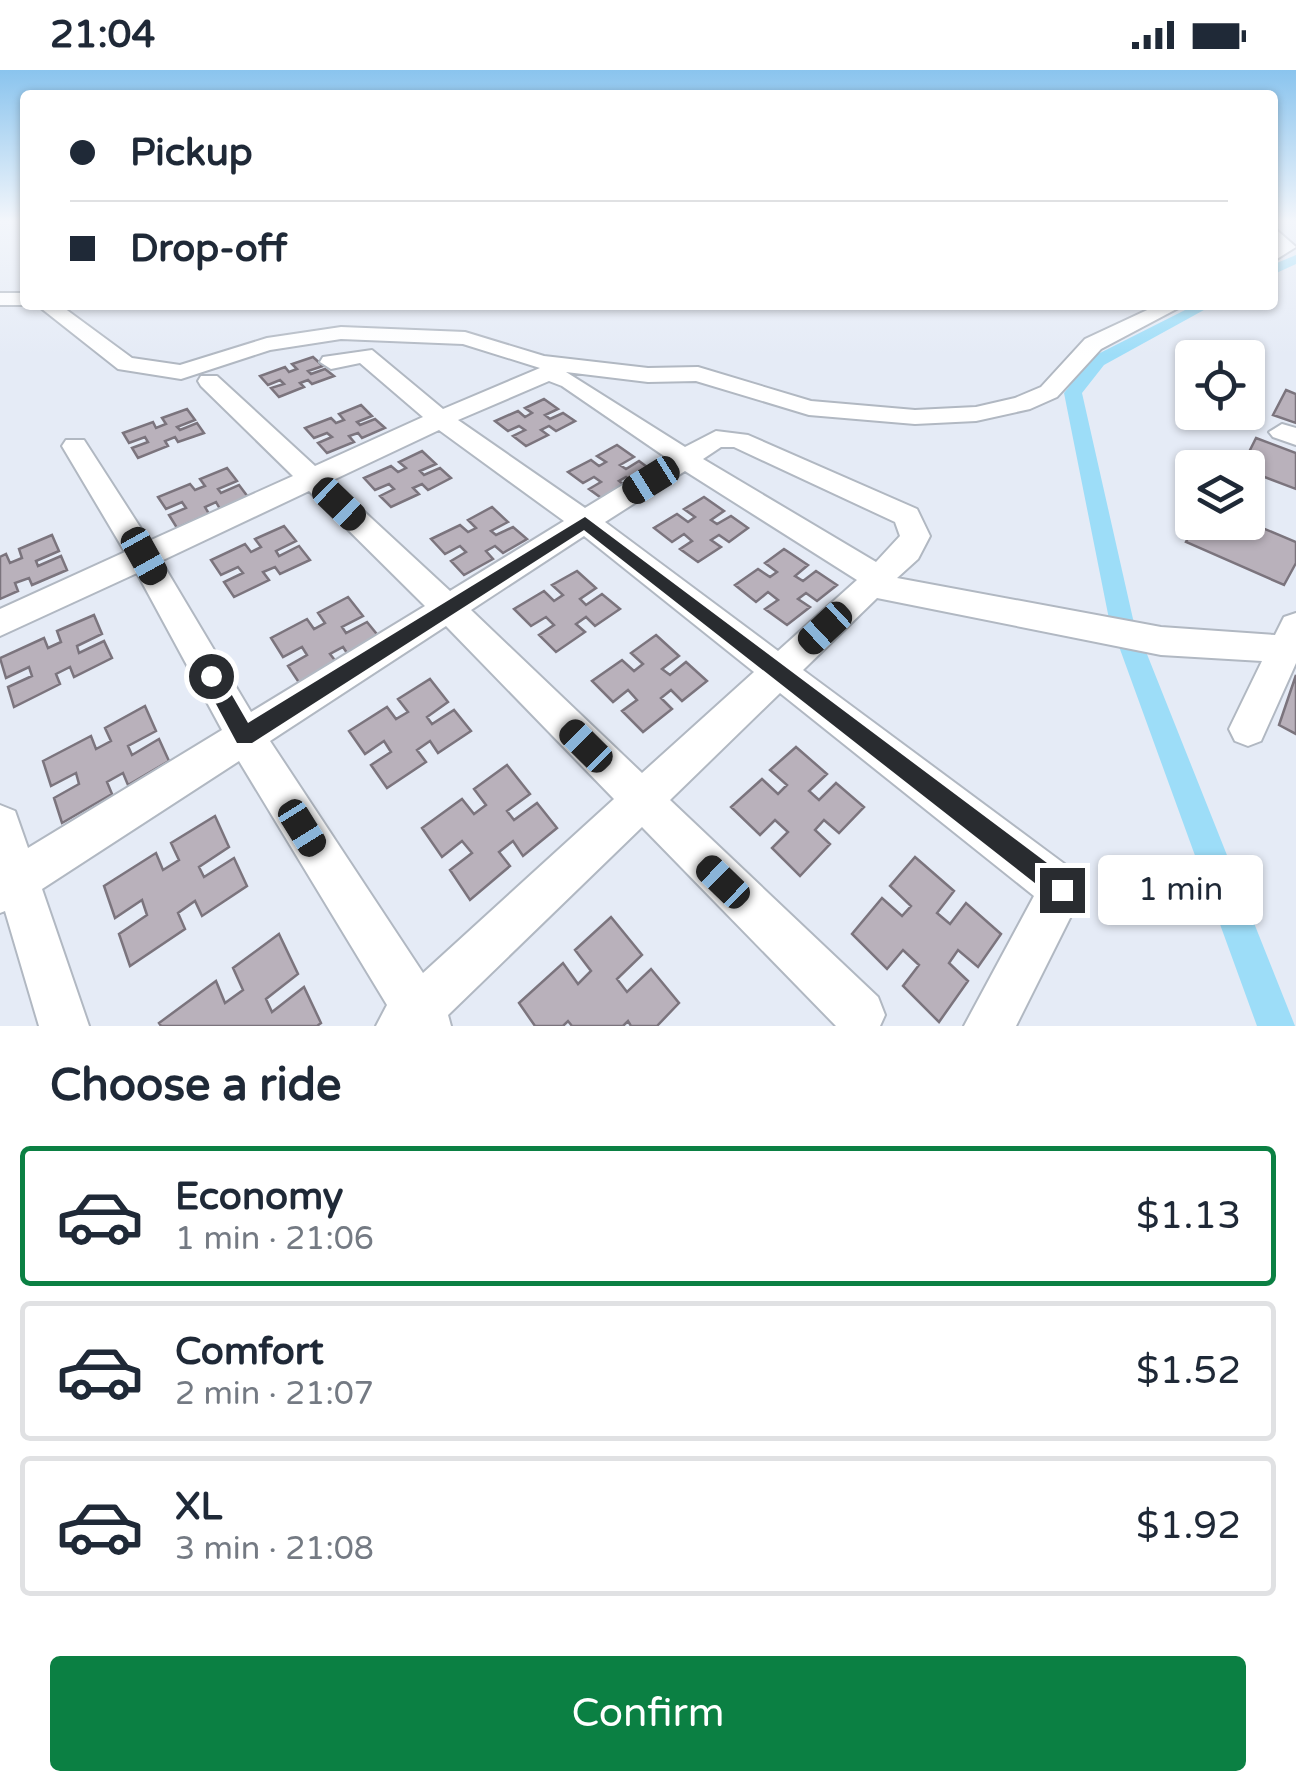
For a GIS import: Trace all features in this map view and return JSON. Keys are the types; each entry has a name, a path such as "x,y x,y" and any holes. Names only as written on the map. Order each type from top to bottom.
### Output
{"street":[{"path":"54,310 126,364 181,372 267,344 341,333 465,338 541,362 648,376 698,374 809,408 914,417 976,414 1022,404 1050,392 1093,344 1164,310"},
{"path":"331,362 364,355 440,419 585,522 1062,890 989,1026"},
{"path":"0,623 534,376 551,374 570,382 874,582 1161,641 1293,632 1248,728"},
{"path":"209,381 448,608 860,1015"},
{"path":"10,884 244,736 716,439 739,440 908,516 915,536 907,551 415,1021 244,736 144,556 75,446"},
{"path":"0,826 10,884 64,1026"}],"building":[{"path":"313,357 323,366 308,371 311,374 325,369 334,376 312,384 308,380 300,383 304,387 279,397 271,388 284,384 280,380 268,385 260,376 285,367 289,372 297,369 292,364"},
{"path":"1286,390 1296,394 1296,423 1273,415"},
{"path":"544,399 558,409 545,415 550,419 563,413 575,421 556,431 549,426 541,430 548,435 526,446 513,436 525,430 519,426 508,431 495,421 518,411 525,417 532,413 525,408"},
{"path":"361,405 372,416 357,422 360,425 375,419 385,428 362,438 358,433 349,436 354,442 327,453 318,443 332,437 327,433 314,438 305,428 331,418 336,423 344,420 339,414"},
{"path":"187,409 195,420 177,427 180,430 197,423 204,433 178,442 175,437 165,441 168,446 138,458 132,448 148,442 145,437 129,443 123,433 153,422 156,428 166,424 162,418"},
{"path":"1256,438 1296,453 1296,489 1265,477 1265,450 1250,450"},
{"path":"617,445 634,457 620,465 626,469 639,461 654,472 634,483 626,477 619,481 627,487 604,500 589,489 601,482 594,477 583,483 568,472 591,460 599,466 606,462 597,456"},
{"path":"422,451 436,464 420,471 424,475 440,468 451,478 428,490 422,484 413,488 419,494 391,507 380,496 394,489 389,484 375,490 364,478 391,466 398,472 406,468 399,462"},
{"path":"227,468 237,481 218,489 221,493 239,485 248,497 220,509 216,502 205,507 209,514 177,528 169,515 186,508 182,502 166,509 158,497 190,484 195,490 205,486 200,479"},
{"path":"704,497 724,511 711,520 717,524 731,516 748,528 729,542 719,535 711,540 721,547 698,562 680,549 692,541 684,534 672,542 654,528 677,514 688,522 695,517 684,509"},
{"path":"492,507 508,522 491,531 496,535 513,527 527,539 503,553 495,546 486,551 493,559 464,575 451,561 466,552 460,546 445,554 431,539 460,525 468,532 476,528 468,520"},
{"path":"284,526 296,541 276,551 279,556 299,546 310,560 280,574 275,567 263,572 269,580 234,597 224,582 243,573 238,567 221,575 211,560 245,544 251,552 261,547 255,539"},
{"path":"1265,529 1296,542 1296,563 1284,585 1186,542 1265,540"},
{"path":"52,535 59,551 36,561 38,566 61,556 67,570 32,585 29,578 15,583 18,591 0,599 0,557 6,554 10,563 22,558 19,549"},
{"path":"784,549 808,565 795,576 803,581 816,571 837,585 817,601 806,593 798,599 810,607 787,625 765,609 778,600 768,592 756,602 735,585 758,569 770,577 777,572 765,563"},
{"path":"577,571 596,588 580,599 586,605 602,594 620,609 595,626 586,617 576,624 585,632 556,652 539,635 554,625 546,617 531,626 514,609 544,591 554,601 563,595 552,585"},
{"path":"348,597 363,616 342,627 346,633 367,622 380,638 349,656 343,647 330,654 337,663 300,684 288,666 307,655 302,647 283,657 271,638 307,619 314,629 325,623 318,613"},
{"path":"94,615 102,634 77,646 79,653 104,641 112,658 74,677 70,667 56,674 60,684 14,707 8,687 32,676 29,667 6,678 0,658 44,638 48,648 61,642 57,631"},
{"path":"656,635 679,656 662,669 670,675 686,662 707,681 682,701 671,690 661,698 672,709 643,732 622,711 637,700 628,690 613,702 592,681 622,660 634,671 643,664 631,653"},
{"path":"1296,675 1296,734 1279,725"},
{"path":"430,679 448,702 427,717 432,724 454,710 471,731 438,753 430,741 417,750 426,762 387,788 371,765 391,752 384,741 365,754 349,731 387,707 396,719 408,712 398,699"},
{"path":"145,706 156,731 128,746 132,755 159,739 169,761 128,785 123,773 107,782 112,794 62,823 54,798 79,784 76,773 51,786 43,761 91,736 96,749 111,741 105,728"},
{"path":"796,747 827,774 809,791 819,800 836,783 864,807 839,833 824,820 815,830 830,844 800,876 772,848 788,832 775,820 760,835 731,807 762,779 778,794 787,785 770,770"},
{"path":"507,765 530,794 507,811 514,820 537,803 557,828 523,856 513,841 499,852 510,866 470,900 450,870 472,853 462,841 442,857 422,828 462,799 474,814 486,805 474,789"},
{"path":"215,816 229,847 199,867 204,877 234,858 247,886 202,916 195,901 178,913 185,929 130,966 119,934 147,915 142,900 115,918 104,886 156,853 163,870 179,860 171,843"},
{"path":"915,857 954,891 937,913 950,924 966,903 1001,934 978,967 958,950 949,963 968,981 939,1022 903,986 919,965 903,950 887,969 852,934 882,898 902,916 911,906 890,886"},
{"path":"611,917 642,955 617,979 627,992 651,969 679,1003 657,1026 631,1026 628,1021 623,1026 572,1026 568,1021 563,1026 535,1026 519,1003 563,963 578,984 591,971 575,950"},
{"path":"279,934 298,974 266,999 272,1012 304,987 321,1023 161,1026 159,1023 216,981 225,1003 243,990 233,968"}],"waterway":[{"path":"1278,268 1283,266"},
{"path":"1196,310 1098,361 1073,393 1121,619 1276,1026"}],"route":[{"path":"211,676 244,736 585,522 1062,890"}]}
